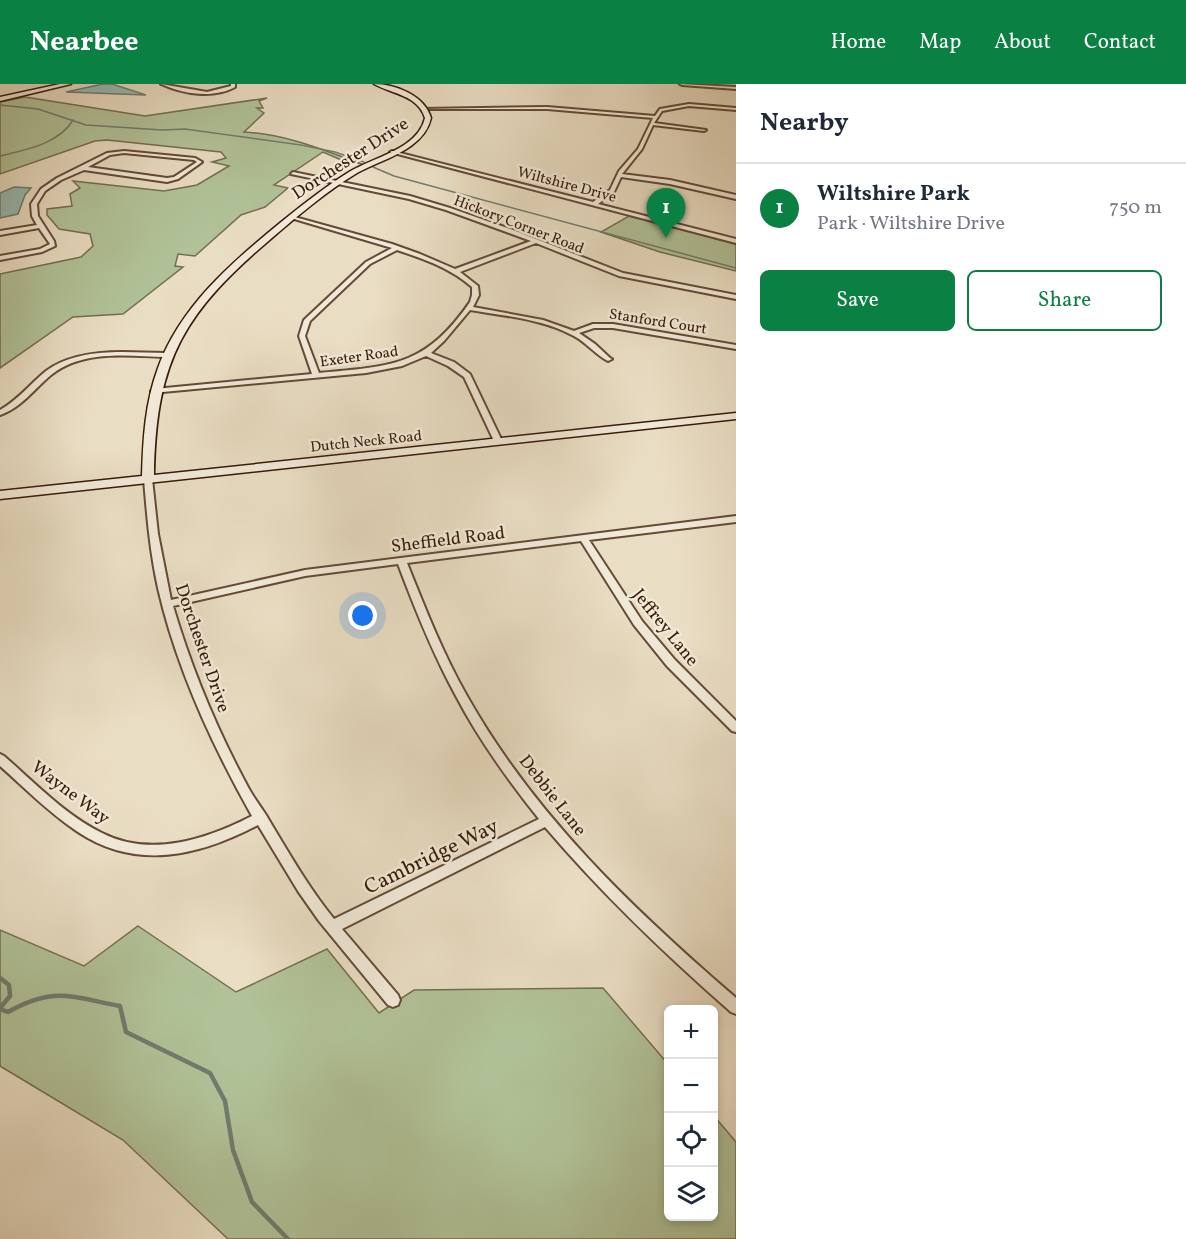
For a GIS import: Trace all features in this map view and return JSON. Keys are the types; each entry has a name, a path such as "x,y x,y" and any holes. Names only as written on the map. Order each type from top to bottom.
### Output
{"street":[{"path":"51,88 59,84"},
{"path":"0,99 68,84"},
{"path":"163,84 197,93 224,90 233,84"},
{"name":"Dorchester Drive","path":"377,84 409,96 424,109 428,120 423,131 411,142 336,183 235,263 210,288 189,316 167,355 155,391 149,429 148,479 153,541 167,604 188,669 228,762 303,887 332,927 393,1000"},
{"path":"682,84 736,88"},
{"path":"594,204 612,191 620,175 640,149 651,124 661,110 678,105 736,109"},
{"path":"424,109 547,108 656,117"},
{"path":"651,124 704,130"},
{"name":"Wiltshire Drive","path":"392,152 736,241"},
{"path":"0,258 54,245 33,211 34,201 39,193 83,168 114,153 195,159 200,162 176,178 167,180 83,168"},
{"name":"Hickory Corner Road","path":"293,173 410,198 448,209 621,275 736,297"},
{"path":"620,175 663,180 736,197"},
{"path":"293,217 396,248 456,272 475,286 475,299 468,308 547,322 576,332 608,359"},
{"path":"0,233 41,226"},
{"path":"456,272 536,241"},
{"path":"316,376 302,336 307,320 368,263 396,248"},
{"name":"Exeter Road","path":"155,391 388,368 428,354 468,308"},
{"name":"Stanford Court","path":"576,332 593,326 613,326 736,347"},
{"path":"0,413 17,403 50,373 74,360 115,354 167,355"},
{"path":"428,354 452,364 467,376 498,441"},
{"name":"Dutch Neck Road","path":"0,495 736,416"},
{"name":"Sheffield Road","path":"167,604 287,576 736,519"},
{"name":"Jeffrey Lane","path":"583,538 638,623 671,663 736,728"},
{"name":"Debbie Lane","path":"401,561 438,653 463,700 493,747 548,820 590,869 674,954 736,1007"},
{"name":"Wayne Way","path":"0,759 68,817 90,832 110,843 134,849 168,849 199,844 233,832 261,817"},
{"name":"Cambridge Way","path":"332,927 548,820"}],"green space":[{"path":"25,97 145,116 267,98 259,101 263,108 257,108 264,113 244,132 290,139 362,164 339,159 323,152 274,185 288,188 265,207 241,215 195,256 178,254 175,266 183,267 123,314 73,317 0,368 0,274 81,257 93,246 90,234 59,229 47,215 47,209 72,206 70,194 80,188 73,181 164,191 197,185 229,166 212,162 226,158 221,152 107,140 95,141 0,174 0,102"},
{"path":"629,216 736,244 736,271 660,252 601,232"},
{"path":"138,926 236,992 327,949 379,1013 414,990 603,988 664,1059 664,1221 718,1221 718,1121 736,1142 736,1239 228,1239 123,1140 0,1066 0,930 84,966"}],"water":[{"path":"112,84 146,95 66,92"},
{"path":"14,187 31,188 25,195 18,214 0,218 0,193"}],"waterway":[{"path":"0,105 38,109 73,121"},
{"path":"0,156 41,145 59,135 73,121"},
{"path":"73,121 86,125 162,130 185,129 301,145 335,152 364,162"},
{"path":"373,167 394,176 736,268"},
{"path":"0,978 9,985 10,996 0,1008"},
{"path":"0,1009 8,1012 24,1004 51,996 75,997 120,1006 126,1032 210,1073 225,1101 233,1150 252,1202 288,1239"}],"place":[{"name":"Wiltshire Park","path":"666,238"}]}
